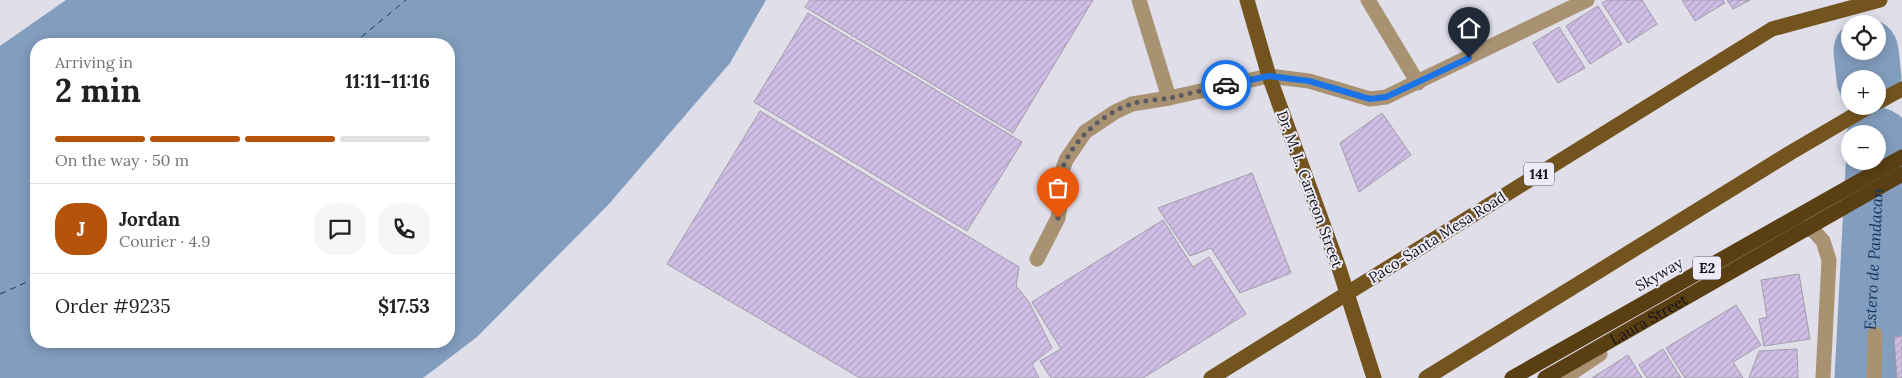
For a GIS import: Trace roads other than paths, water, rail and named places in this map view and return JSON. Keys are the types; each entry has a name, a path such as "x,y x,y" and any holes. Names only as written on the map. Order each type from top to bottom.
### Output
{"highway":[{"name":"Skyway","path":"1512,378 1902,157"},
{"name":"E2","path":"1545,378 1902,174"}],"main road":[{"name":"Dr. M. L. Carreon Street","path":"1247,0 1269,76 1339,268 1374,378"},
{"name":"Paco-Santa Mesa Road","path":"1211,378 1772,29 1880,0"},
{"path":"1886,98 1902,89"},
{"path":"1426,378 1854,115"}],"street":[{"path":"1139,0 1169,98"},
{"path":"1368,0 1418,83"},
{"path":"1037,259 1058,218 1060,177 1066,160 1085,132 1115,112 1132,104 1169,98 1269,76 1309,81 1370,99 1386,97 1587,0"},
{"name":"Laura Street","path":"1564,378 1779,232 1798,228 1813,230 1823,241 1829,260 1823,378"},
{"path":"1874,378 1875,334"}],"water":[{"path":"66,0 766,0 730,63 609,204 477,337 423,378 0,378 0,46"}],"waterway":[{"name":"Estero de Pandacan","path":"1867,60 1868,70"},
{"name":"Estero de Pandacan","path":"1867,378 1878,170"}]}
